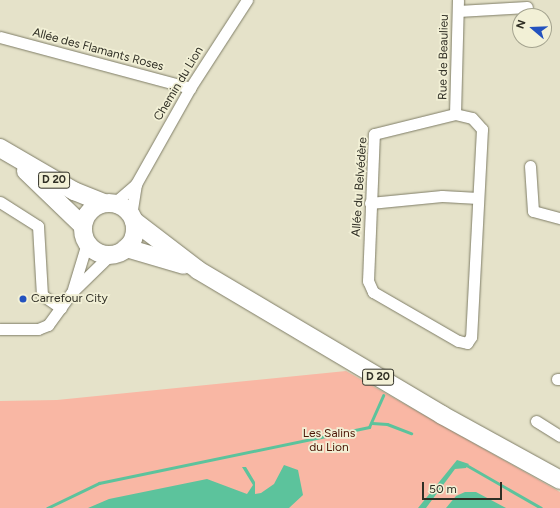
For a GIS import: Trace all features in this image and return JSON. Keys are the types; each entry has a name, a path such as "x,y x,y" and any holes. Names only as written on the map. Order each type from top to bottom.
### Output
{"main road":[{"name":"D 20","path":"3,150 74,191 107,203"},
{"name":"D 20","path":"3,150 85,235"},
{"path":"107,203 123,207 133,218 134,236 118,252 102,254 85,235 90,212 107,203"},
{"name":"D 20","path":"133,218 198,270 442,415 560,480"},
{"name":"D 20","path":"118,252 198,270"}],"street":[{"name":"Chemin du Lion","path":"107,203 124,196 136,184 190,88 247,0"},
{"path":"458,6 527,7"},
{"name":"Rue de Beaulieu","path":"456,114 458,6"},
{"name":"Allée des Flamants Roses","path":"0,37 190,88"},
{"name":"Allée du Belvédère","path":"456,114 472,118 482,129 471,336 467,343 458,341 371,289 368,281 374,134 456,114"},
{"path":"530,166 533,212 560,218"},
{"name":"Chemin du Lion","path":"133,218 136,184"},
{"path":"370,203 442,196 478,198"},
{"path":"0,202 38,226 42,295 61,308"},
{"path":"72,292 85,235"},
{"path":"0,329 43,328 52,322 72,292 118,252"},
{"path":"536,421 560,436"}],"green space":[{"name":"Les Salins du Lion","path":"346,371 560,492 560,508 0,508 0,401 57,400"}],"shaded area":[{"path":"457,460 469,464 466,468 455,469 426,508 418,508"},
{"path":"284,465 298,470 303,495 289,508 88,508 109,499 207,479 247,494 253,485 242,467 246,467 255,482 255,494 261,493 274,484"},
{"path":"465,492 476,492 506,508 446,508 456,496"}],"waterway":[{"path":"47,508 99,483 369,427 383,395"},
{"path":"372,423 387,424 411,433"},
{"path":"468,466 541,508"}],"place":[{"name":"Carrefour City","path":"23,299"}]}
